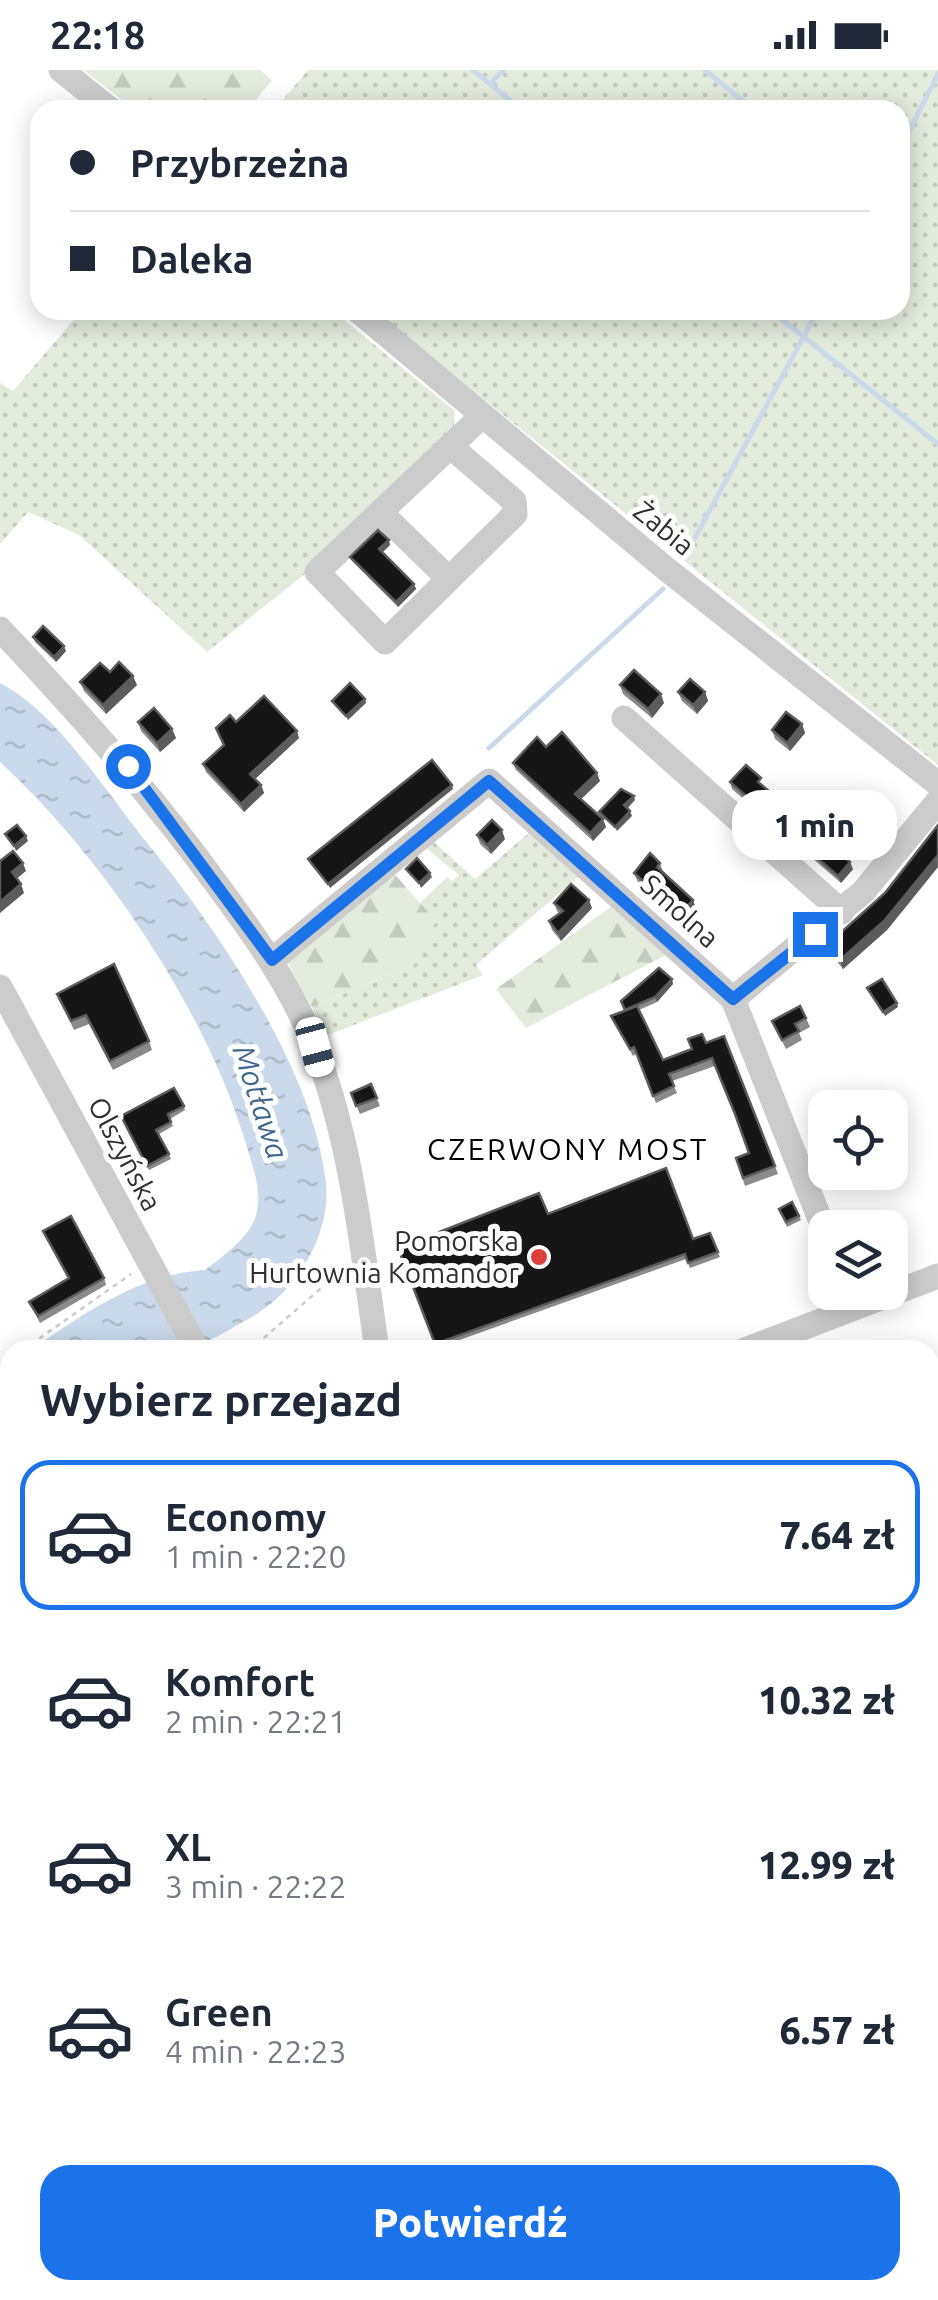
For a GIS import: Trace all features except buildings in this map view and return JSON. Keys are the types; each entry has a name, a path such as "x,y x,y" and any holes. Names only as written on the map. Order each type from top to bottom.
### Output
{"street":[{"path":"61,70 98,100"},
{"name":"Żabia","path":"369,320 938,784"},
{"path":"450,446 514,501 516,514 385,642 317,572 380,512 450,446 482,416"},
{"path":"380,512 449,579"},
{"path":"0,629 128,766 272,960 315,1047 352,1178 376,1340"},
{"path":"624,718 842,912"},
{"name":"Smolna","path":"272,960 489,781 733,999 816,1210"},
{"path":"733,999 842,912 938,801"},
{"name":"Olszyńska","path":"0,987 9,1022 192,1340"},
{"path":"908,1284 938,1276"},
{"path":"766,1340 827,1310"}],"path":[{"path":"38,1340 151,1266"},
{"path":"261,1340 329,1283"}],"green space":[{"path":"83,70 260,70 272,80 256,100 122,100"},
{"path":"308,70 938,70 938,765 385,320 910,320 910,100 282,100"},
{"path":"73,320 344,320 455,411 454,430 305,574 207,652 79,535 28,512 0,544 0,383 13,391"},
{"path":"530,832 579,876 476,965 483,975 325,1036 312,1007 414,965 436,921 419,904 447,877 452,881 459,875 421,844 427,836 475,879"},
{"path":"390,869 436,921 414,965 312,1007 284,956"},
{"path":"612,906 666,955 526,1028 496,989"}],"water":[{"name":"Motława","path":"0,683 21,696 61,734 204,918 259,1004 303,1096 318,1141 326,1184 323,1223 316,1242 296,1278 268,1306 209,1340 46,1340 92,1309 135,1287 205,1270 248,1231 256,1215 258,1196 253,1168 227,1090 177,987 112,888 76,842 0,762"}],"waterway":[{"path":"473,70 510,100"},
{"path":"490,84 503,70"},
{"path":"705,70 742,100"},
{"path":"910,129 938,74"},
{"path":"783,320 938,444"},
{"path":"690,547 813,320"},
{"path":"489,748 663,589"}],"place":[{"name":"Pomorska Hurtownia Komandor","path":"539,1257"}],"district":[{"name":"CZERWONY MOST","path":"568,1150"}],"route":[{"path":"128,766 272,960 489,781 733,999 815,934"}]}
